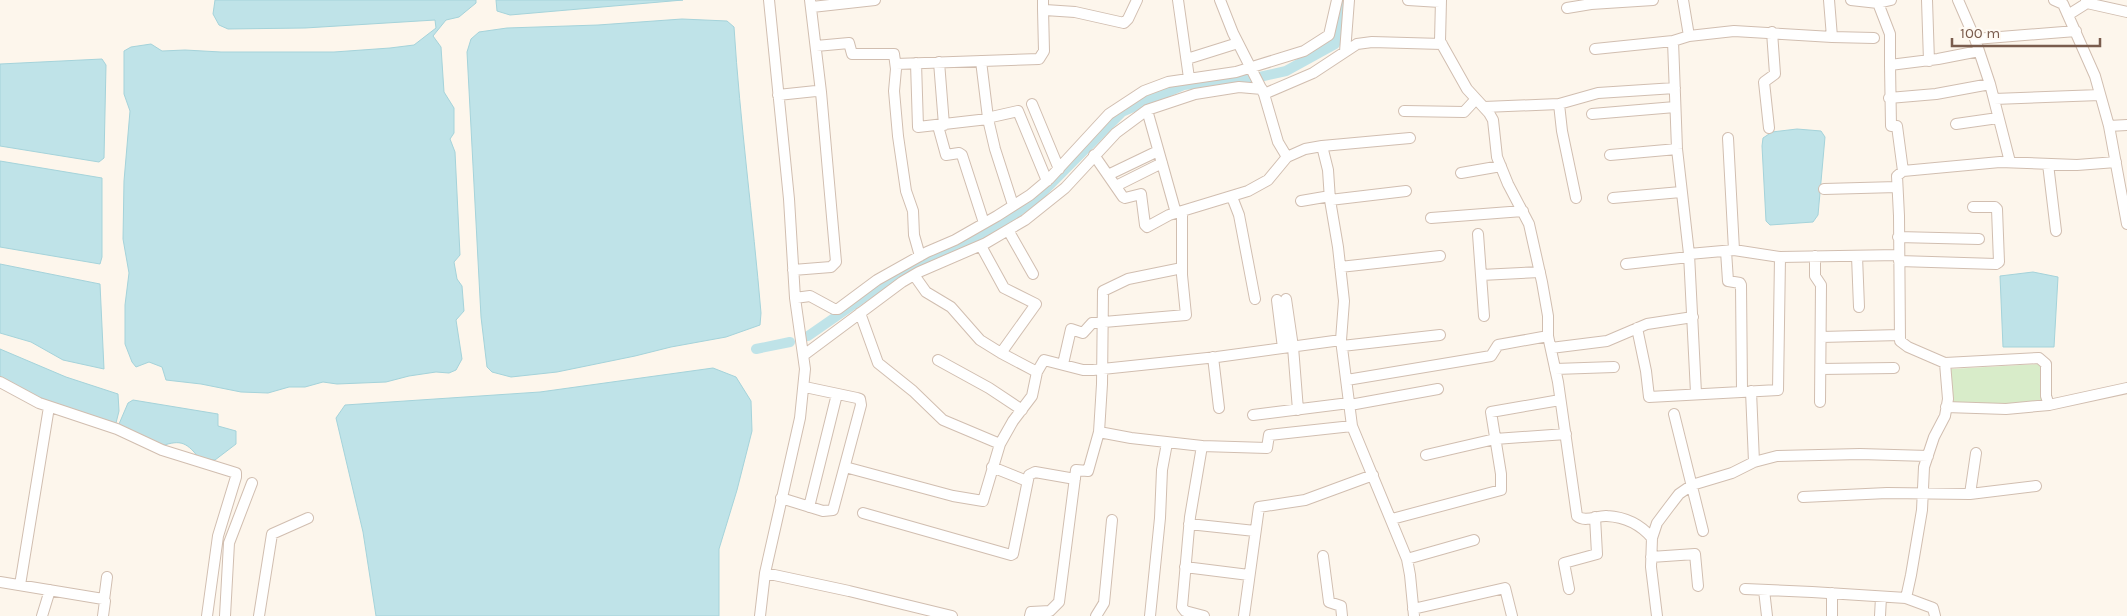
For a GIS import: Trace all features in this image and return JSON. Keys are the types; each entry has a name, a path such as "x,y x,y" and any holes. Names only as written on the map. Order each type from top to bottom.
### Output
{"street":[{"path":"760,616 765,573 800,418 805,387 804,355 792,270 789,199 769,0"},
{"path":"792,270 831,267 836,262 811,4 875,0"},
{"path":"896,64 1039,59 1044,51 1043,5 1124,23 1128,19 1137,0"},
{"path":"1178,0 1189,78"},
{"path":"1220,0 1238,43 1262,90 1278,142 1288,157"},
{"path":"795,298 810,296 834,309 838,309 877,280 920,256 955,240 1013,205 1059,169 1109,114 1144,91 1168,82 1251,70 1304,51 1329,35 1337,0"},
{"path":"1345,52 1349,0"},
{"path":"1408,0 1441,1 1440,41 1467,89 1493,120 1497,157 1508,184 1529,224 1548,316 1548,336 1566,434 1577,516 1582,519 1607,516 1626,520 1643,527 1652,538"},
{"path":"1567,8 1653,0"},
{"path":"1683,0 1689,36"},
{"path":"1829,0 1832,36"},
{"path":"1852,0 1878,3 1891,0"},
{"path":"1927,0 1929,61"},
{"path":"1958,0 1975,39 1990,84 2010,162"},
{"path":"2054,0 2063,4 2095,76 2109,126 2127,224"},
{"path":"2068,14 2087,2 2127,12"},
{"path":"1878,3 1890,34 1889,98 1903,171"},
{"path":"1595,49 1673,41 1689,36 1734,31 1874,38"},
{"path":"1975,39 2076,31"},
{"path":"1770,128 1764,82 1775,74 1772,32"},
{"path":"1673,41 1676,149 1689,255 1696,393"},
{"path":"804,355 914,275 981,246 1030,215 1065,188 1094,154 1116,133 1147,110 1176,99 1209,91 1239,87 1262,90 1313,73 1357,44 1372,42 1442,44"},
{"path":"816,46 849,43 852,54 893,52 896,64 894,91 898,136 906,189 913,211 914,235 920,256"},
{"path":"1186,59 1238,43"},
{"path":"1890,66 1929,61 1979,51"},
{"path":"981,61 987,118 1013,205"},
{"path":"938,62 941,125 946,155 959,153 962,155 984,223"},
{"path":"916,63 917,125 920,128 987,118 1018,111 1046,181"},
{"path":"1889,98 1936,94 1990,84"},
{"path":"1484,107 1559,104 1598,93 1675,88"},
{"path":"778,95 816,91"},
{"path":"1994,99 2100,95"},
{"path":"1404,110 1464,112 1476,99"},
{"path":"1032,104 1059,169"},
{"path":"1559,104 1562,131 1576,198"},
{"path":"1592,114 1675,107"},
{"path":"1063,364 1072,330 1083,333 1092,323 1186,315 1179,213 1162,164 1147,110"},
{"path":"1956,124 1998,118"},
{"path":"2109,126 2127,124"},
{"path":"1094,154 1124,198 1139,193 1142,195 1146,226 1179,213 1232,197 1263,184 1288,157 1305,149 1410,138"},
{"path":"1728,138 1730,250 1728,281 1740,283 1741,285 1747,391 1754,462"},
{"path":"1322,146 1328,170 1344,302 1341,343 1352,426 1407,559 1413,612 1505,588 1512,616"},
{"path":"1610,155 1676,149"},
{"path":"1108,175 1158,151"},
{"path":"2049,405 2046,396 2046,364 2039,358 1945,363 1908,347 1900,340 1898,237 1900,216 1897,176 1903,171 2010,162 2077,165 2116,162"},
{"path":"1116,186 1162,164"},
{"path":"2048,164 2056,232"},
{"path":"1461,173 1501,166"},
{"path":"1824,189 1897,187"},
{"path":"1301,201 1406,191"},
{"path":"1613,198 1681,192"},
{"path":"1232,197 1240,220 1255,298"},
{"path":"1626,264 1730,250 1780,257 1857,256 1996,264 1999,262 1997,209 1995,207 1973,207"},
{"path":"1431,218 1523,211"},
{"path":"1008,230 1033,274"},
{"path":"1478,234 1484,316"},
{"path":"1898,237 1979,239"},
{"path":"981,246 1004,288 1036,304 1001,353"},
{"path":"1340,267 1440,256"},
{"path":"1815,256 1815,276 1820,285 1820,402"},
{"path":"1857,256 1859,307"},
{"path":"1637,328 1649,397 1778,390 1780,257"},
{"path":"1030,616 1034,610 1050,611 1059,600 1077,469 1087,472 1089,470 1099,432 1104,322 1103,291 1128,279 1182,268"},
{"path":"1481,275 1540,272"},
{"path":"914,275 929,295 951,307 980,340 1038,372"},
{"path":"1281,300 1298,410"},
{"path":"860,313 878,363 943,420 1000,444"},
{"path":"1550,348 1607,341 1660,320 1693,317"},
{"path":"845,467 980,502 984,500 1000,444 1013,421 1032,396 1038,372 1044,360 1083,370 1102,369 1288,347 1440,335"},
{"path":"1821,337 1900,335"},
{"path":"1347,380 1491,356 1498,345 1548,336"},
{"path":"1213,357 1219,408"},
{"path":"938,360 989,388 1022,410"},
{"path":"1906,598 1913,566 1923,494 1924,467 1934,437 1945,416 1948,398 1945,363"},
{"path":"1555,369 1614,367"},
{"path":"1820,369 1894,368"},
{"path":"0,382 49,406 118,429 165,452 236,473 215,548 206,616"},
{"path":"781,498 823,512 833,510 861,402 857,398 805,387"},
{"path":"1946,407 2006,409 2049,405 2127,388"},
{"path":"1253,415 1350,404 1438,389"},
{"path":"809,507 837,394"},
{"path":"1392,519 1501,490 1501,474 1491,414 1493,410 1560,400"},
{"path":"20,585 49,406"},
{"path":"1674,414 1703,531"},
{"path":"1099,432 1202,446 1267,448 1269,435 1352,426"},
{"path":"1426,455 1495,440 1566,434"},
{"path":"1150,616 1160,518 1162,470 1167,442"},
{"path":"1202,446 1189,524 1183,610 1204,616"},
{"path":"1657,616 1651,557 1652,538 1657,523 1669,507 1680,494 1692,485 1732,473 1754,462 1777,456 1860,454 1928,456"},
{"path":"1970,494 1976,454"},
{"path":"992,467 1027,481"},
{"path":"863,513 1011,555 1013,554 1029,475 1035,472 1075,480"},
{"path":"1244,616 1259,507 1305,500 1373,475"},
{"path":"224,616 229,543 252,483"},
{"path":"1803,497 1887,493 1970,494 2036,486"},
{"path":"259,616 272,534 308,518"},
{"path":"1569,589 1564,563 1597,554 1594,518"},
{"path":"1096,616 1104,603 1112,520"},
{"path":"1189,524 1256,531"},
{"path":"1407,559 1474,540"},
{"path":"1651,557 1695,554 1698,586"},
{"path":"1323,556 1329,602 1341,607 1342,616"},
{"path":"1186,567 1249,575"},
{"path":"765,573 952,616"},
{"path":"103,616 107,578"},
{"path":"0,582 104,600"},
{"path":"42,616 50,590"},
{"path":"1745,590 1906,598 1933,608 1935,616"},
{"path":"1764,590 1767,616"},
{"path":"1832,593 1832,616"},
{"path":"1880,597 1880,616"}],"green space":[{"path":"2039,364 2042,367 2043,401 1996,404 1953,402 1951,400 1949,372 1951,369"}],"water":[{"path":"215,0 476,0 476,3 459,17 446,20 433,36 441,47 444,92 454,108 454,133 450,139 455,152 460,255 454,262 457,279 462,286 464,311 456,320 462,359 456,370 449,373 436,372 409,376 386,382 337,384 323,382 305,387 289,387 268,393 241,392 201,384 166,380 162,367 149,362 136,367 132,362 125,344 125,305 129,273 123,239 124,181 130,111 124,94 124,51 131,47 151,44 162,51 221,52 334,52 390,48 414,45 436,28 435,20 305,28 228,29 219,25 213,14"},
{"path":"496,0 683,0 510,15 497,11"},
{"path":"682,19 727,21 734,27 761,313 760,325 726,337 557,372 511,377 492,372 487,367 481,317 467,52 471,39 479,32 507,28 598,25"},
{"path":"102,59 106,65 104,158 99,162 0,146 0,64"},
{"path":"1797,129 1821,131 1825,137 1818,215 1813,222 1770,225 1766,221 1763,138 1772,132"},
{"path":"0,161 102,178 102,257 100,264 0,247"},
{"path":"0,264 100,284 104,369 63,360 31,342 0,333"},
{"path":"2033,272 2058,277 2054,347 2003,347 2000,276"},
{"path":"0,349 66,377 118,394 119,411 115,427 28,393 0,378"},
{"path":"713,368 736,377 751,401 752,431 719,549 719,616 376,616 363,532 336,418 345,405 540,392"},
{"path":"133,400 218,414 218,426 236,431 236,444 215,460 199,458 190,448 181,443 171,443 158,447 122,430 119,424 128,403"}],"waterway":[{"path":"808,336 883,284 921,262 963,245 993,229 1036,199 1122,112 1184,85 1255,78 1286,71 1335,44 1343,21 1341,0"},
{"path":"756,349 790,342"}]}
